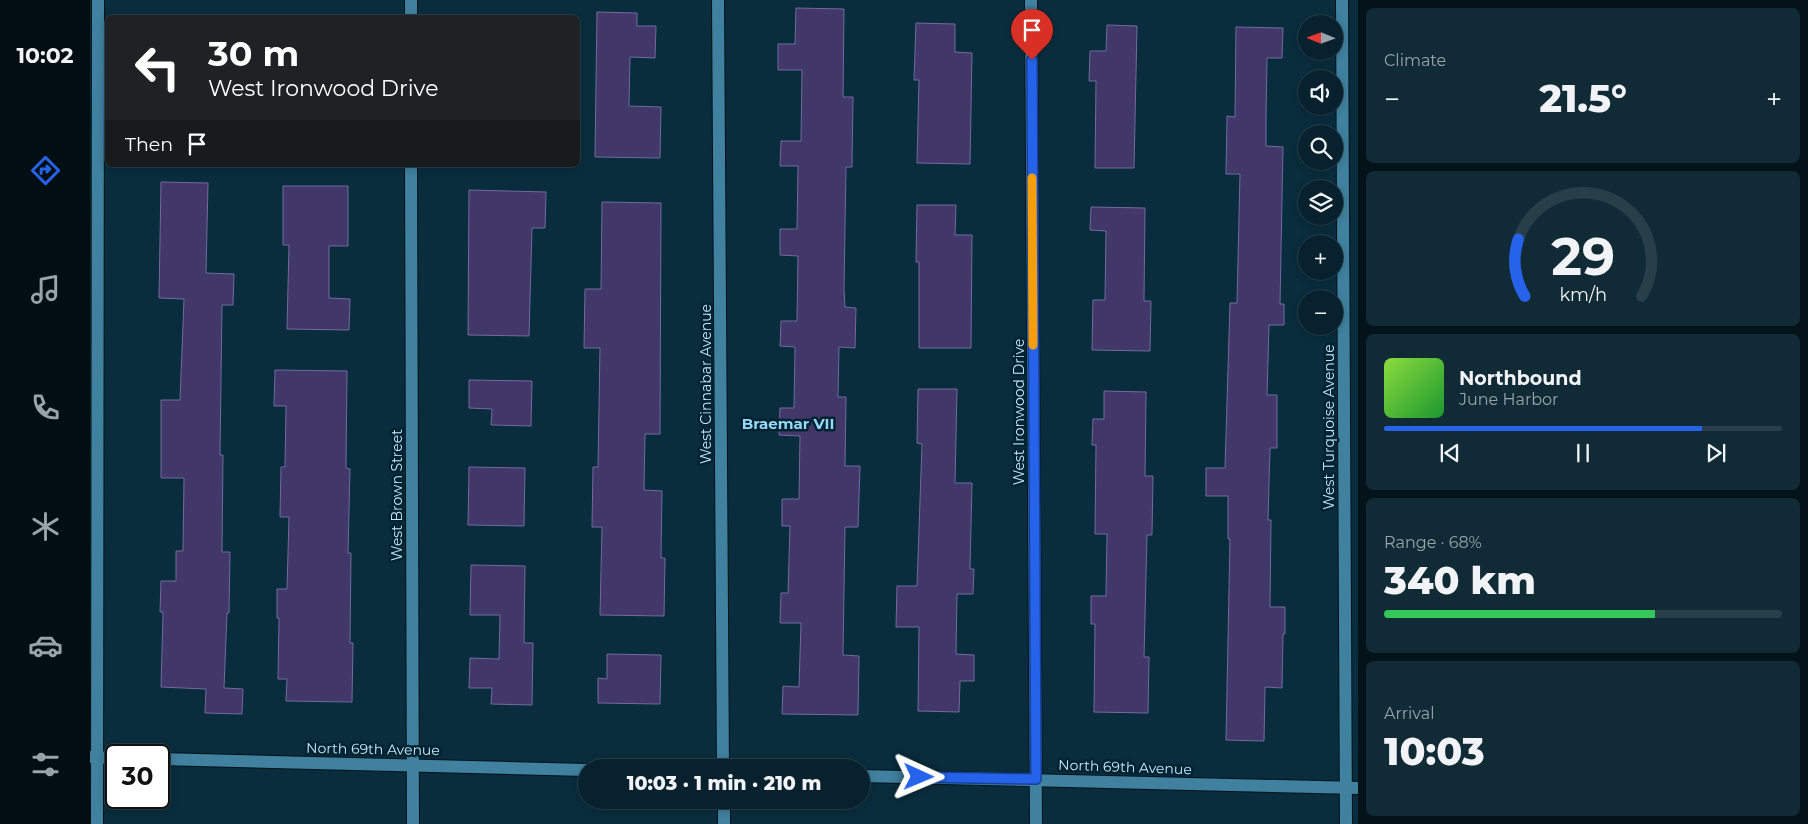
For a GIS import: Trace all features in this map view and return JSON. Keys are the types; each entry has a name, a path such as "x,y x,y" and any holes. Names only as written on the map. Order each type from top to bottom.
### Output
{"street":[{"path":"97,824 94,758 98,0"},
{"path":"411,0 411,15"},
{"name":"West Cinnabar Avenue","path":"718,0 724,759"},
{"name":"West Ironwood Drive","path":"1031,0 1036,824"},
{"name":"West Turquoise Avenue","path":"1342,0 1352,788 1346,824"},
{"name":"West Brown Street","path":"411,167 412,824"},
{"name":"North 69th Avenue","path":"170,759 578,770"},
{"name":"North 69th Avenue","path":"870,776 1352,788"},
{"path":"724,809 724,824"}],"building":[{"path":"796,8 844,9 843,97 853,97 852,167 846,167 844,289 845,307 856,308 855,348 839,347 838,397 846,397 845,466 860,466 858,527 845,527 843,655 859,656 858,715 782,714 783,686 799,687 801,623 780,623 781,593 788,593 790,526 782,526 782,499 799,499 800,436 779,435 780,408 794,408 795,347 780,346 781,321 797,321 798,256 780,255 780,229 797,229 798,166 780,166 781,141 801,141 802,70 778,70 778,44 795,44"},
{"path":"597,12 637,13 637,26 656,26 655,58 630,57 629,106 661,107 660,158 595,157"},
{"path":"916,23 955,24 955,52 972,53 970,164 917,163 919,80 914,80"},
{"path":"1107,25 1137,26 1134,168 1095,168 1096,81 1089,81 1090,51 1106,51"},
{"path":"1236,27 1283,28 1282,58 1267,58 1266,146 1283,147 1280,304 1284,304 1284,325 1269,325 1267,395 1277,395 1277,448 1270,448 1268,520 1271,520 1270,607 1285,607 1285,634 1283,634 1282,688 1265,687 1264,741 1226,740 1230,539 1228,539 1228,496 1206,496 1206,468 1225,468 1230,303 1237,303 1240,174 1226,174 1227,116 1235,117"},
{"path":"161,182 208,183 206,273 234,274 233,305 222,305 220,455 223,455 222,552 230,552 229,613 227,613 224,688 243,689 242,714 205,713 206,689 161,687 163,612 160,612 161,581 176,581 176,551 183,551 184,478 161,478 161,400 180,400 184,299 159,298"},
{"path":"283,186 348,186 348,246 329,246 329,298 350,299 349,330 287,329 289,245 283,245"},
{"path":"469,190 546,192 545,228 532,228 529,336 468,335"},
{"path":"602,202 661,203 660,434 645,434 644,490 662,491 661,558 665,558 664,616 600,615 602,527 592,527 593,467 598,467 600,348 584,348 585,289 601,289"},
{"path":"917,205 956,205 955,235 972,235 971,348 919,348 919,262 916,262"},
{"path":"1091,207 1145,208 1144,301 1151,301 1150,351 1092,350 1093,300 1105,300 1106,231 1090,230"},
{"path":"275,370 347,371 346,468 350,469 348,553 351,553 350,643 353,643 352,702 286,701 287,679 278,679 279,618 277,618 277,589 287,589 289,517 280,517 281,467 285,467 286,406 274,406"},
{"path":"469,380 532,381 531,426 491,425 492,409 469,408"},
{"path":"918,389 957,389 955,483 972,483 970,569 974,569 973,594 957,594 956,654 974,655 974,681 960,681 959,712 918,711 919,627 896,627 897,586 917,586 922,444 917,443"},
{"path":"1104,391 1146,392 1145,476 1153,476 1152,535 1147,535 1144,657 1149,657 1148,713 1094,712 1095,624 1091,624 1091,596 1106,596 1107,534 1095,534 1096,445 1092,445 1093,419 1104,419"},
{"path":"469,467 525,468 524,526 468,525"},
{"path":"471,565 525,566 524,643 533,643 532,705 491,704 492,688 469,688 470,658 499,659 500,615 470,615"},
{"path":"607,654 661,655 660,704 598,703 598,678 607,679"}],"slow traffic":[{"path":"1032,178 1033,345"}],"district":[{"name":"Braemar VII","path":"788,423"}],"route":[{"path":"919,777 1036,779 1032,60"}]}
